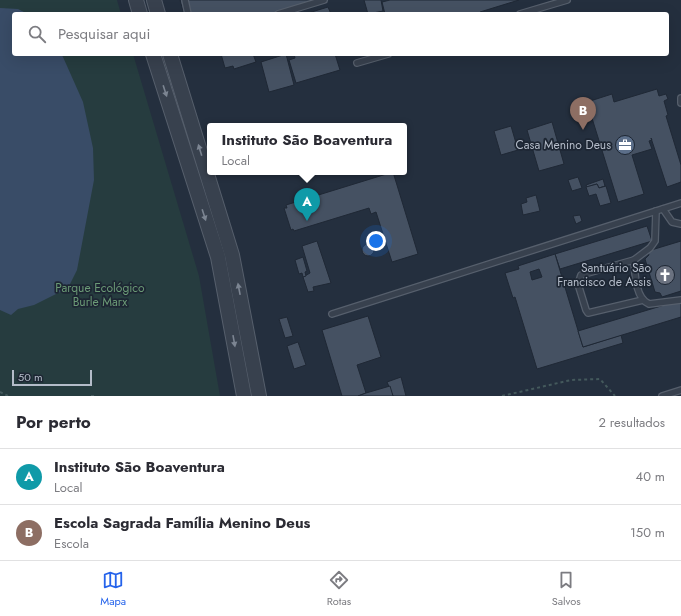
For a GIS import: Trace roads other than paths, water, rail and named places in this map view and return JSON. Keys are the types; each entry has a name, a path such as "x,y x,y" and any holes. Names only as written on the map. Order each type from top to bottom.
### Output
{"street":[{"path":"136,0 139,12"},
{"path":"154,0 157,12"},
{"path":"154,56 218,256 244,396"},
{"path":"171,56 207,174"},
{"path":"207,175 232,255 259,396"}],"lane":[{"path":"185,0 188,12"},
{"path":"285,12 324,0"},
{"path":"527,12 566,0"},
{"path":"357,63 381,56"},
{"path":"681,98 681,103"},
{"path":"332,314 681,203"},
{"path":"663,209 672,222 681,224"},
{"path":"643,300 588,312 586,310 578,284 581,275 634,260 650,248 655,241 656,211"},
{"path":"634,260 637,284 643,300 649,304 681,300"},
{"path":"662,396 681,390"}],"water":[{"path":"0,8 18,9 24,12 12,12 12,56 63,57 83,102 93,148 94,180 77,270 68,288 34,305 18,309 11,315 0,310"}],"place":[{"name":"Escola Sagrada Família Menino Deus","path":"583,130"},
{"name":"Casa Menino Deus","path":"625,145"},
{"name":"Instituto São Boaventura","path":"307,221"},
{"name":"Santuário São Francisco de Assis","path":"665,275"}],"park label":[{"name":"Parque Ecológico Burle Marx","path":"100,295"}]}
